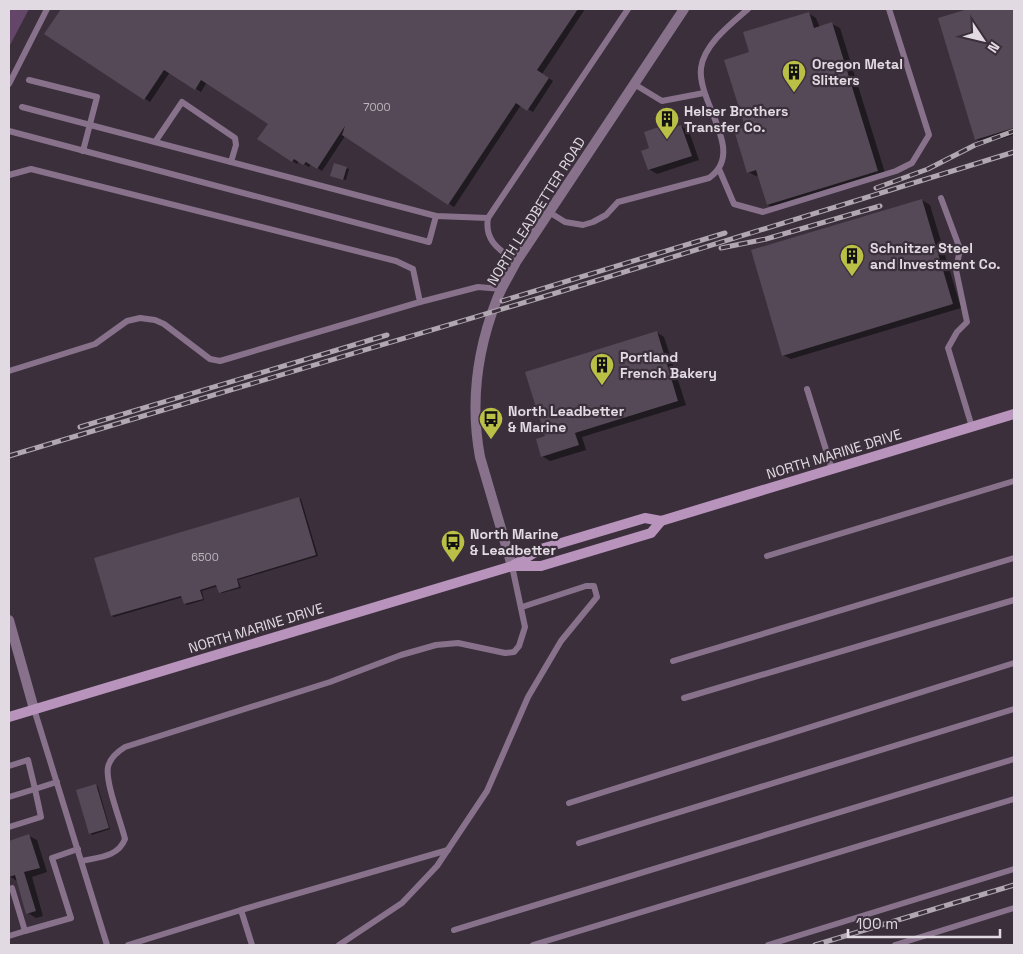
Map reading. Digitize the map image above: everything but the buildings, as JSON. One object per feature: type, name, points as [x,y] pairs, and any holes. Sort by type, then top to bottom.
[{"type":"main road","name":"NORTH MARINE DRIVE","points":[[512,566],[541,566],[614,544],[650,532],[662,521],[1014,414]]},
{"type":"main road","name":"NORTH MARINE DRIVE","points":[[9,717],[512,566],[541,549],[645,518],[662,521]]},
{"type":"street","name":"NORTH LEADBETTER ROAD","points":[[512,566],[480,457],[475,414],[478,361],[486,328],[502,289],[516,262],[684,9]]},
{"type":"street","points":[[9,620],[34,709]]},
{"type":"lane","points":[[9,84],[47,9]]},
{"type":"lane","points":[[516,262],[496,247],[491,240],[487,231],[488,218],[628,9]]},
{"type":"lane","points":[[549,212],[565,222],[583,225],[606,215],[618,202],[709,178],[719,169],[722,163],[724,142],[704,93],[701,68],[705,55],[720,35],[748,9]]},
{"type":"lane","points":[[719,169],[734,204],[764,212],[896,171],[912,163],[929,135],[889,9]]},
{"type":"lane","points":[[29,80],[97,98],[83,151]]},
{"type":"lane","points":[[634,84],[662,100],[704,93]]},
{"type":"lane","points":[[155,142],[182,102],[235,138],[236,145],[231,162]]},
{"type":"lane","points":[[22,107],[436,216],[488,218]]},
{"type":"lane","points":[[9,131],[429,242],[436,216]]},
{"type":"lane","points":[[9,175],[30,169],[396,261],[412,269],[420,302]]},
{"type":"lane","points":[[941,198],[960,249],[956,270],[967,322],[957,332],[948,348],[972,427]]},
{"type":"lane","points":[[9,371],[95,344],[127,321],[140,318],[164,324],[210,359],[220,361],[420,302],[478,287],[502,289]]},
{"type":"lane","points":[[807,389],[832,469]]},
{"type":"lane","points":[[767,556],[1014,481]]},
{"type":"lane","points":[[673,661],[1014,558]]},
{"type":"lane","points":[[82,861],[114,853],[121,848],[125,839],[108,780],[107,769],[116,752],[125,747],[330,682],[402,655],[436,645],[458,643],[505,653],[514,652],[520,646],[525,627],[512,566]]},
{"type":"lane","points":[[338,945],[402,903],[437,866],[487,791],[528,697],[560,641],[598,597],[594,586],[586,586],[522,607]]},
{"type":"lane","points":[[684,698],[1014,600]]},
{"type":"lane","points":[[569,804],[1014,663]]},
{"type":"lane","points":[[34,709],[107,945]]},
{"type":"lane","points":[[579,842],[1014,709]]},
{"type":"lane","points":[[454,930],[1014,759]]},
{"type":"lane","points":[[9,766],[28,760],[41,818],[9,827]]},
{"type":"lane","points":[[9,797],[58,782]]},
{"type":"lane","points":[[533,945],[1014,799]]},
{"type":"lane","points":[[9,936],[71,918],[52,858],[78,849]]},
{"type":"lane","points":[[128,945],[448,850]]},
{"type":"lane","points":[[768,945],[1014,869]]},
{"type":"lane","points":[[12,888],[25,931]]},
{"type":"lane","points":[[895,945],[1014,908]]},
{"type":"lane","points":[[242,910],[252,945]]},
{"type":"shaded area","points":[[9,9],[29,9],[9,47]]},
{"type":"railway","points":[[876,188],[928,169],[975,145],[1014,131]]},
{"type":"railway","points":[[9,456],[556,293],[1014,152]]},
{"type":"railway","points":[[721,248],[766,239],[880,206]]},
{"type":"railway","points":[[502,301],[725,233]]},
{"type":"railway","points":[[80,427],[387,335]]},
{"type":"railway","points":[[815,945],[1014,885]]},
{"type":"place","name":"Oregon Metal Slitters","points":[[794,93]]},
{"type":"place","name":"Helser Brothers Transfer Co.","points":[[667,140]]},
{"type":"place","name":"Schnitzer Steel and Investment Co.","points":[[852,277]]},
{"type":"place","name":"Portland French Bakery","points":[[602,386]]},
{"type":"place","name":"North Leadbetter & Marine","points":[[491,440]]},
{"type":"place","name":"North Marine & Leadbetter","points":[[453,563]]}]
